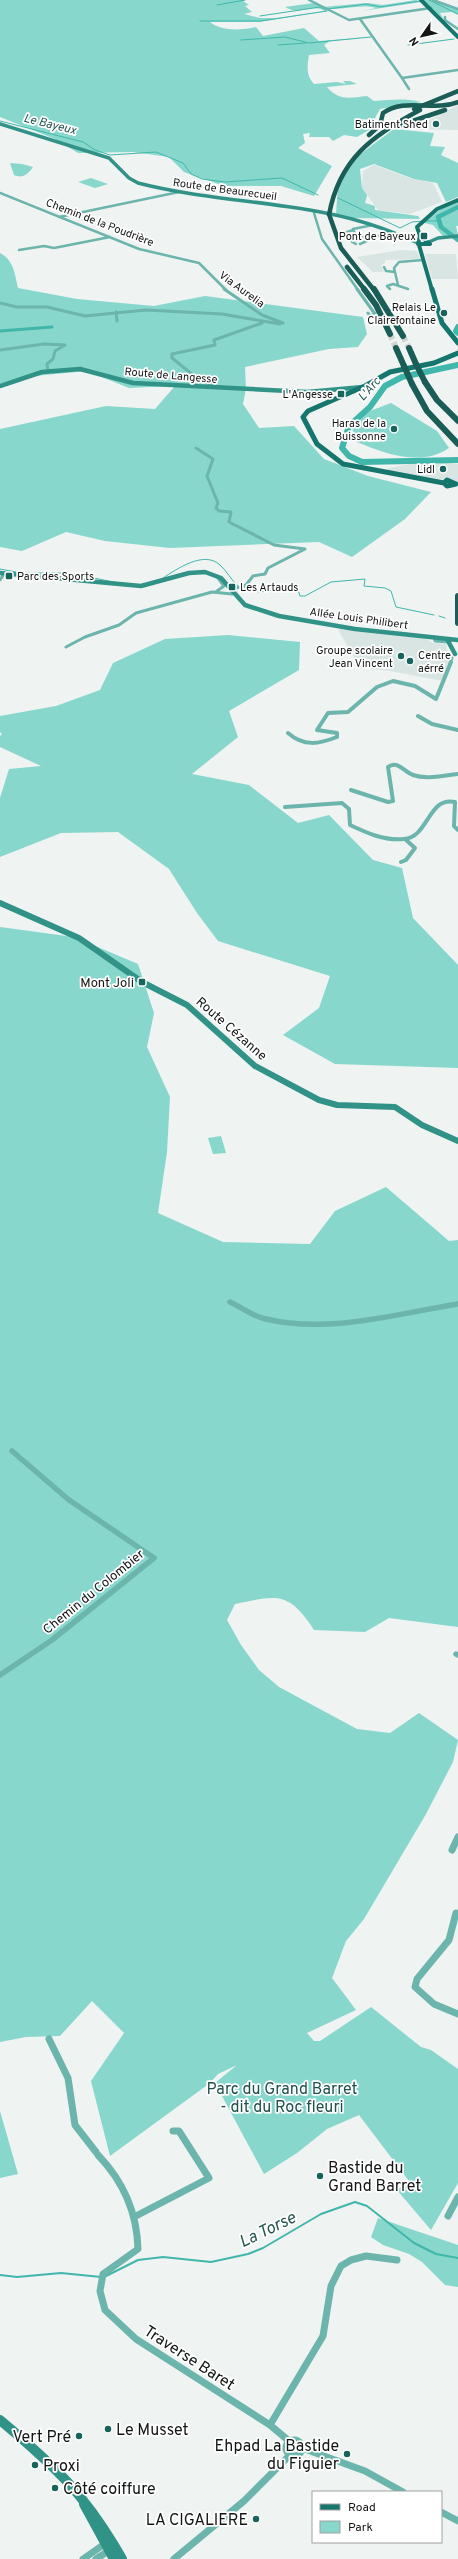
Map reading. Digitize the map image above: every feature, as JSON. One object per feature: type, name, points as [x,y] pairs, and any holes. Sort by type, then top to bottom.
[{"type":"highway","points":[[348,156],[368,140],[414,109],[458,92]]},
{"type":"highway","points":[[368,140],[392,128],[424,119],[458,103]]},
{"type":"highway","points":[[403,336],[385,304],[342,251],[334,237],[326,218],[330,200],[342,171],[378,127],[382,114],[387,110],[406,107],[441,108],[458,103]]},
{"type":"highway","points":[[368,140],[427,105]]},
{"type":"highway","points":[[324,206],[336,252],[376,304],[390,334]]},
{"type":"highway","points":[[396,348],[412,384],[428,411],[458,444]]},
{"type":"highway","points":[[409,348],[425,382],[437,400],[458,421]]},
{"type":"highway","points":[[458,596],[458,621]]},
{"type":"main road","points":[[421,0],[457,32],[458,37]]},
{"type":"main road","points":[[458,200],[438,209],[422,222],[417,229],[422,260],[442,323],[458,343]]},
{"type":"main road","points":[[418,241],[429,242]]},
{"type":"main road","points":[[418,241],[429,242]]},
{"type":"main road","points":[[421,253],[429,242]]},
{"type":"main road","points":[[456,485],[349,466],[335,460],[317,444],[302,417],[308,412],[365,386],[390,372],[434,363],[458,353]]},
{"type":"street","points":[[309,0],[346,20],[431,8]]},
{"type":"street","points":[[433,0],[458,9]]},
{"type":"street","points":[[446,17],[446,20],[457,32]]},
{"type":"street","points":[[360,18],[409,89]]},
{"type":"street","points":[[402,78],[458,70]]},
{"type":"street","name":"Route de Beaurecueil","points":[[0,124],[20,128],[50,140],[107,158],[113,161],[130,180],[179,192],[314,213],[373,225],[418,241]]},
{"type":"street","points":[[59,217],[179,192]]},
{"type":"street","name":"Chemin de la Poudrière","points":[[0,193],[139,249],[195,262]]},
{"type":"street","points":[[314,213],[322,240],[375,314],[370,316],[368,313]]},
{"type":"street","points":[[344,233],[373,225]]},
{"type":"street","points":[[353,230],[355,234],[364,237],[358,243],[389,230]]},
{"type":"street","points":[[429,242],[440,238],[458,236]]},
{"type":"street","points":[[19,250],[44,246],[54,248],[110,237]]},
{"type":"street","points":[[398,285],[394,268],[401,260],[422,260]]},
{"type":"street","name":"Via Aurelia","points":[[195,262],[201,266],[221,287],[262,315],[283,324],[263,323]]},
{"type":"street","points":[[384,267],[386,271],[395,272]]},
{"type":"street","points":[[390,289],[388,285],[398,285],[408,289]]},
{"type":"street","points":[[0,304],[17,307],[47,307],[85,316],[146,310],[222,314],[263,323]]},
{"type":"street","points":[[116,312],[118,321]]},
{"type":"street","points":[[218,388],[179,366],[172,358],[172,354],[215,346],[214,340],[263,323]]},
{"type":"street","points":[[0,350],[44,344],[65,345],[55,351],[53,359],[48,363],[48,371]]},
{"type":"street","name":"Route de Langesse","points":[[0,385],[27,375],[48,371],[80,369],[127,382],[218,388],[320,392],[365,386]]},
{"type":"street","points":[[196,448],[213,459],[207,476],[218,503],[216,508],[219,511],[231,512],[229,522],[234,526],[274,545],[305,549],[268,568],[265,574],[253,576],[246,584],[231,592],[212,592]]},
{"type":"street","points":[[0,580],[2,574],[140,586],[154,584],[192,572],[211,573],[220,579],[224,586],[212,592],[136,613],[119,625],[85,637],[66,648]]},
{"type":"street","name":"Allée Louis Philibert","points":[[211,573],[223,578],[231,592],[241,603],[253,608],[313,622],[448,640],[458,640]]},
{"type":"street","points":[[288,733],[298,741],[314,745],[337,737],[337,732],[317,730],[326,715],[331,712],[348,712],[370,691],[383,682],[391,681],[414,686],[429,697],[436,699],[455,657],[448,640]]},
{"type":"street","points":[[418,716],[438,726],[458,730]]},
{"type":"street","points":[[351,790],[388,802],[393,801],[388,767],[392,764],[413,775],[458,774]]},
{"type":"street","points":[[405,839],[423,827],[439,803],[446,800],[455,802],[454,826],[458,830]]},
{"type":"street","points":[[285,807],[342,803],[349,809],[350,825],[359,831],[372,836],[405,839],[415,848],[406,860],[402,862]]},
{"type":"street","name":"Route Cézanne","points":[[0,902],[79,938],[142,982],[187,1005],[255,1066],[319,1100],[337,1105],[395,1107],[422,1125],[458,1141]]},
{"type":"street","points":[[230,1302],[264,1319],[305,1325],[332,1325],[458,1304]]},
{"type":"street","name":"Chemin du Colombier","points":[[0,1675],[52,1640],[154,1558],[69,1500],[12,1451]]},
{"type":"street","points":[[452,1850],[458,1837]]},
{"type":"street","points":[[456,1913],[449,1940],[417,1979],[415,1987],[423,1996],[438,2007],[458,2014]]},
{"type":"street","name":"Traverse Baret","points":[[49,2039],[68,2078],[75,2125],[79,2134],[110,2166],[122,2186],[134,2217],[138,2249],[102,2277],[101,2300],[105,2310],[136,2339],[270,2425],[289,2441],[296,2440],[302,2448]]},
{"type":"street","points":[[134,2217],[209,2178],[179,2131],[173,2131]]},
{"type":"street","points":[[448,2216],[458,2198]]},
{"type":"street","points":[[270,2425],[323,2336],[328,2322],[331,2280],[334,2274],[345,2264],[364,2256],[397,2260]]},
{"type":"street","points":[[0,2420],[62,2474],[82,2498],[110,2549],[120,2559]]},
{"type":"street","points":[[289,2441],[286,2448],[290,2455]]},
{"type":"street","points":[[174,2559],[244,2501],[290,2455],[297,2455],[302,2448],[365,2471],[401,2491]]},
{"type":"street","points":[[442,2513],[458,2521]]},
{"type":"street","points":[[95,2559],[110,2549]]},
{"type":"street","points":[[83,2559],[110,2549]]},
{"type":"street","points":[[95,2559],[100,2559]]},
{"type":"shaded area","points":[[458,105],[458,130],[402,129],[431,119]]},
{"type":"shaded area","points":[[374,165],[409,178],[433,183],[442,202],[410,214],[378,210],[362,188],[363,171]]},
{"type":"shaded area","points":[[401,250],[417,251],[420,259],[385,260],[385,263],[381,265],[384,272],[373,272],[357,257]]},
{"type":"shaded area","points":[[425,254],[456,254],[458,279],[432,279]]},
{"type":"shaded area","points":[[427,461],[458,464],[458,482],[385,471],[389,468]]},
{"type":"shaded area","name":"Groupe scolaire Jean Vincent","points":[[342,628],[426,639],[433,643],[446,644],[449,659],[443,681],[390,671],[361,668],[338,630]]},
{"type":"green space","points":[[0,0],[246,0],[243,1],[249,5],[245,6],[252,12],[244,14],[260,18],[277,18],[325,11],[315,8],[295,10],[285,7],[314,3],[327,11],[259,22],[210,22],[226,29],[245,29],[256,27],[263,36],[304,28],[319,41],[369,37],[330,41],[324,45],[330,53],[309,55],[308,71],[311,81],[314,84],[337,82],[346,84],[343,81],[350,81],[357,84],[327,87],[336,95],[345,98],[367,96],[374,101],[403,100],[421,102],[380,109],[374,120],[361,119],[374,127],[357,137],[344,135],[333,141],[329,137],[309,137],[310,133],[303,134],[305,143],[298,148],[332,166],[314,196],[281,186],[224,186],[184,172],[169,157],[133,152],[78,153],[55,139],[0,117]]},
{"type":"green space","points":[[416,0],[421,2],[362,11],[376,8],[362,7],[328,9],[323,7],[367,3],[383,5]]},
{"type":"green space","points":[[423,0],[432,0],[458,9],[458,15],[452,12],[440,13],[444,20]]},
{"type":"green space","points":[[394,129],[434,133],[430,146],[445,147],[441,155],[458,163],[458,197],[446,202],[437,183],[414,179],[374,164],[360,169],[362,188],[367,195],[365,203],[375,206],[375,210],[418,216],[420,219],[354,218],[336,214],[338,185],[355,158]]},
{"type":"green space","points":[[10,163],[33,167],[25,175],[17,176],[14,175]]},
{"type":"green space","points":[[91,178],[108,184],[95,188],[78,182]]},
{"type":"green space","points":[[458,201],[458,226],[456,226],[458,235],[443,236],[433,225],[424,223],[441,209]]},
{"type":"green space","points":[[0,253],[5,256],[11,264],[15,273],[18,288],[77,299],[154,306],[205,296],[363,317],[367,334],[358,347],[329,349],[245,367],[246,389],[243,404],[259,428],[294,426],[324,459],[368,476],[431,492],[405,519],[352,557],[319,542],[170,548],[105,541],[66,532],[22,551],[0,547],[0,429],[106,406],[155,409],[175,386],[129,388],[87,371],[24,377],[0,384]]},
{"type":"green space","name":"Haras de la Buissonne","points":[[391,403],[437,431],[449,448],[438,454],[415,458],[403,457],[380,451],[357,442],[352,428],[370,411]]},
{"type":"green space","points":[[228,635],[300,642],[299,670],[229,711],[238,737],[192,774],[249,785],[298,823],[329,815],[373,860],[402,868],[413,918],[458,965],[458,1068],[335,1064],[283,1035],[319,1008],[330,976],[218,941],[197,913],[169,869],[118,832],[61,833],[0,857],[0,798],[9,769],[41,766],[0,747],[0,736],[2,734],[0,732],[0,716],[56,706],[100,690],[113,663],[165,639]]},
{"type":"green space","name":"Parc du Grand Barret - dit du Roc fleuri","points":[[0,927],[74,937],[138,964],[154,1013],[147,1047],[170,1097],[167,1152],[158,1213],[223,1242],[310,1244],[335,1211],[386,1187],[449,1241],[458,1240],[458,1627],[389,1618],[365,1632],[314,1630],[297,1608],[289,1602],[272,1598],[235,1604],[227,1620],[241,1645],[259,1670],[279,1687],[357,1729],[390,1733],[419,1713],[458,1740],[453,1762],[426,1814],[364,1919],[346,1941],[332,1978],[356,2010],[307,2033],[314,2041],[320,2041],[371,2007],[421,2047],[431,2050],[458,2069],[458,2183],[431,2230],[397,2190],[409,2181],[359,2115],[327,2129],[297,2153],[264,2174],[215,2083],[237,2065],[218,2074],[210,2083],[110,2156],[91,2081],[124,2033],[92,2001],[60,2036],[26,2037],[0,2042]]},
{"type":"green space","points":[[221,1136],[226,1153],[213,1154],[208,1138]]},
{"type":"green space","points":[[0,2111],[18,2174],[0,2178]]},
{"type":"green space","points":[[378,2218],[458,2245],[458,2287],[445,2285],[422,2262],[409,2254],[383,2245],[371,2237]]},
{"type":"waterway","points":[[217,5],[245,0]]},
{"type":"waterway","points":[[429,0],[458,14]]},
{"type":"waterway","points":[[328,9],[366,4],[380,7],[420,1]]},
{"type":"waterway","points":[[260,16],[320,7],[326,10]]},
{"type":"waterway","points":[[200,21],[261,21],[327,11]]},
{"type":"waterway","points":[[241,40],[285,37],[309,43],[371,37]]},
{"type":"waterway","points":[[408,45],[454,39]]},
{"type":"waterway","points":[[278,45],[306,43]]},
{"type":"waterway","name":"Le Bayeux","points":[[0,121],[83,142],[95,150],[110,155],[156,152],[183,163],[191,174],[202,179],[225,182],[282,178],[318,195]]},
{"type":"waterway","name":"Le Bayeux","points":[[338,198],[400,228],[412,222],[423,221]]},
{"type":"waterway","name":"Le Bayeux","points":[[458,207],[438,217],[441,227],[458,240]]},
{"type":"waterway","name":"Le Bayeux","points":[[426,221],[438,221]]},
{"type":"waterway","points":[[0,331],[52,327]]},
{"type":"waterway","name":"L'Arc","points":[[458,327],[456,331],[458,333]]},
{"type":"waterway","name":"L'Arc","points":[[458,365],[402,377],[385,386],[370,407],[349,426],[342,448],[349,456],[362,462],[458,460]]},
{"type":"waterway","points":[[163,578],[191,562],[206,559],[214,561],[220,565],[238,586]]},
{"type":"waterway","points":[[0,569],[16,572]]},
{"type":"waterway","points":[[26,573],[70,573],[113,582]]},
{"type":"waterway","points":[[242,587],[259,592],[297,587],[300,596],[305,596],[331,582],[365,579],[364,586],[385,588],[391,591],[396,607],[434,615]]},
{"type":"waterway","points":[[439,616],[445,618]]},
{"type":"waterway","name":"La Torse","points":[[104,2277],[138,2260],[163,2257],[211,2262],[248,2254],[263,2248],[321,2214],[355,2202],[367,2206],[414,2243],[436,2254],[458,2258]]},
{"type":"waterway","name":"La Torse","points":[[0,2275],[17,2277],[61,2273],[101,2277]]},
{"type":"tunnel","points":[[390,334],[396,348]]},
{"type":"tunnel","points":[[403,336],[409,348]]},
{"type":"place","name":"Batiment Shed","points":[[436,124]]},
{"type":"place","name":"Pont de Bayeux","points":[[424,236]]},
{"type":"place","name":"Relais Le Clairefontaine","points":[[444,313]]},
{"type":"place","name":"L'Angesse","points":[[341,394]]},
{"type":"place","name":"Haras de la Buissonne","points":[[394,429]]},
{"type":"place","name":"Lidl","points":[[443,469]]},
{"type":"place","name":"Parc des Sports","points":[[9,576]]},
{"type":"place","name":"Les Artauds","points":[[232,587]]},
{"type":"place","name":"Groupe scolaire Jean Vincent","points":[[401,656]]},
{"type":"place","name":"Centre aérré","points":[[410,661]]},
{"type":"place","name":"Mont Joli","points":[[142,982]]},
{"type":"place","name":"Bastide du Grand Barret","points":[[320,2176]]},
{"type":"place","name":"Le Musset","points":[[108,2429]]},
{"type":"place","name":"Vert Pré","points":[[79,2436]]},
{"type":"place","name":"Ehpad La Bastide du Figuier","points":[[347,2454]]},
{"type":"place","name":"Proxi","points":[[35,2465]]},
{"type":"place","name":"Côté coiffure","points":[[55,2488]]},
{"type":"place","name":"LA CIGALIERE","points":[[256,2519]]}]
